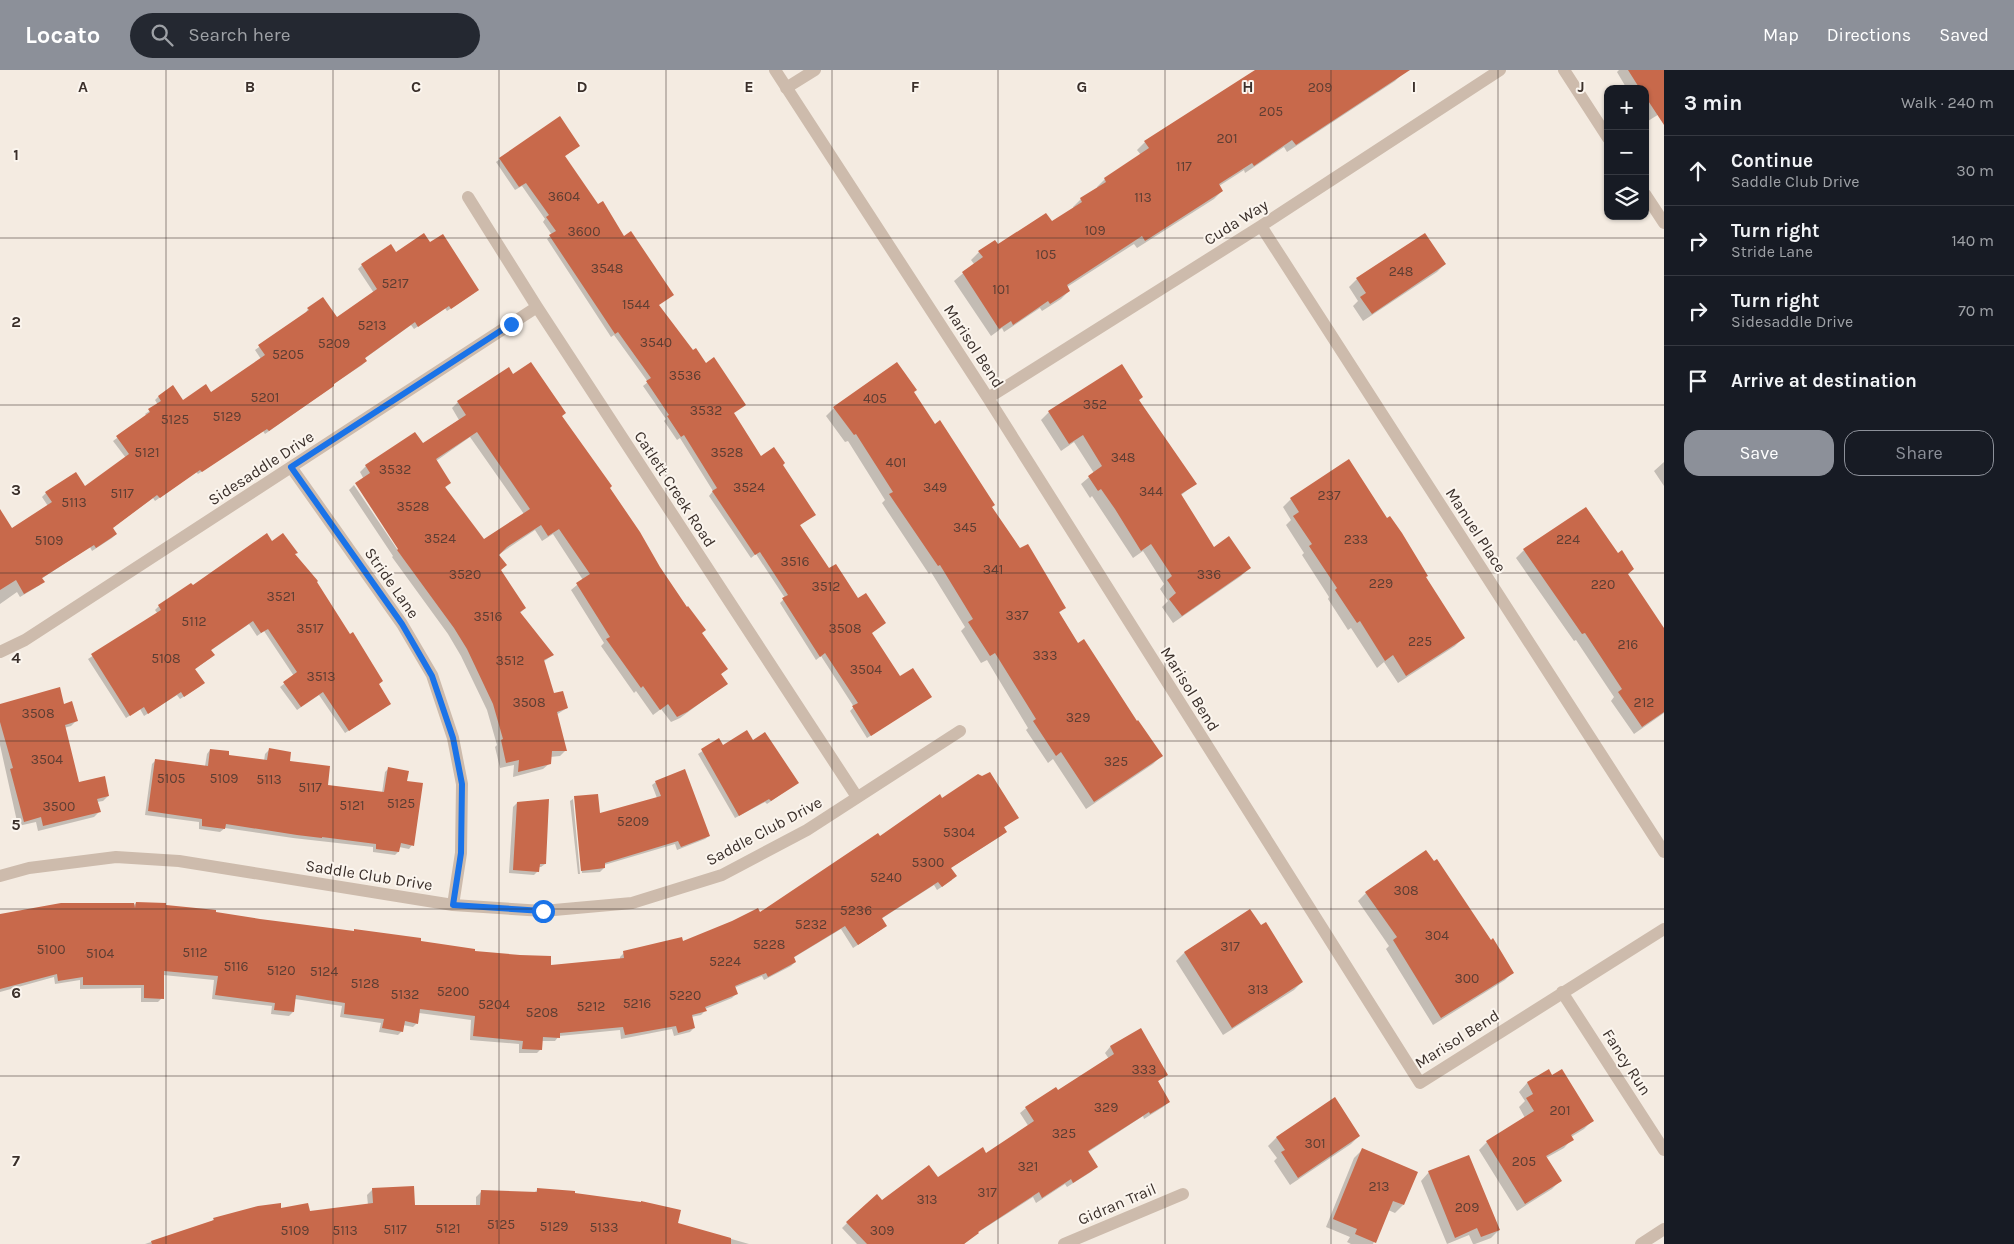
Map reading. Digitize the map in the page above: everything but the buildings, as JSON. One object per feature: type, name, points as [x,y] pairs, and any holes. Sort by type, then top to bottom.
[{"type":"street","name":"Marisol Bend","points":[[775,70],[988,398],[1420,1083],[1664,929]]},
{"type":"street","points":[[786,88],[815,70]]},
{"type":"street","name":"Cuda Way","points":[[988,398],[1260,226],[1500,70]]},
{"type":"street","points":[[1564,70],[1604,132]]},
{"type":"street","name":"Catlett Creek Road","points":[[468,197],[537,307],[857,797]]},
{"type":"street","points":[[1649,200],[1664,223]]},
{"type":"street","name":"Manuel Place","points":[[1260,226],[1664,852]]},
{"type":"street","name":"Sidesaddle Drive","points":[[0,652],[25,640],[537,307]]},
{"type":"street","name":"Stride Lane","points":[[291,467],[402,624],[432,676],[453,738],[462,784],[461,853],[453,905]]},
{"type":"street","name":"Saddle Club Drive","points":[[0,876],[29,868],[116,857],[179,861],[453,905],[543,911],[632,903],[722,875],[807,830],[960,731]]},
{"type":"street","name":"Fancy Run","points":[[1562,992],[1664,1150]]},
{"type":"street","name":"Gidran Trail","points":[[1064,1244],[1183,1194]]},
{"type":"street","points":[[1641,1244],[1664,1229]]},
{"type":"route","points":[[511,324],[291,467],[402,624],[432,676],[453,738],[462,784],[461,853],[453,905],[543,911]]}]
